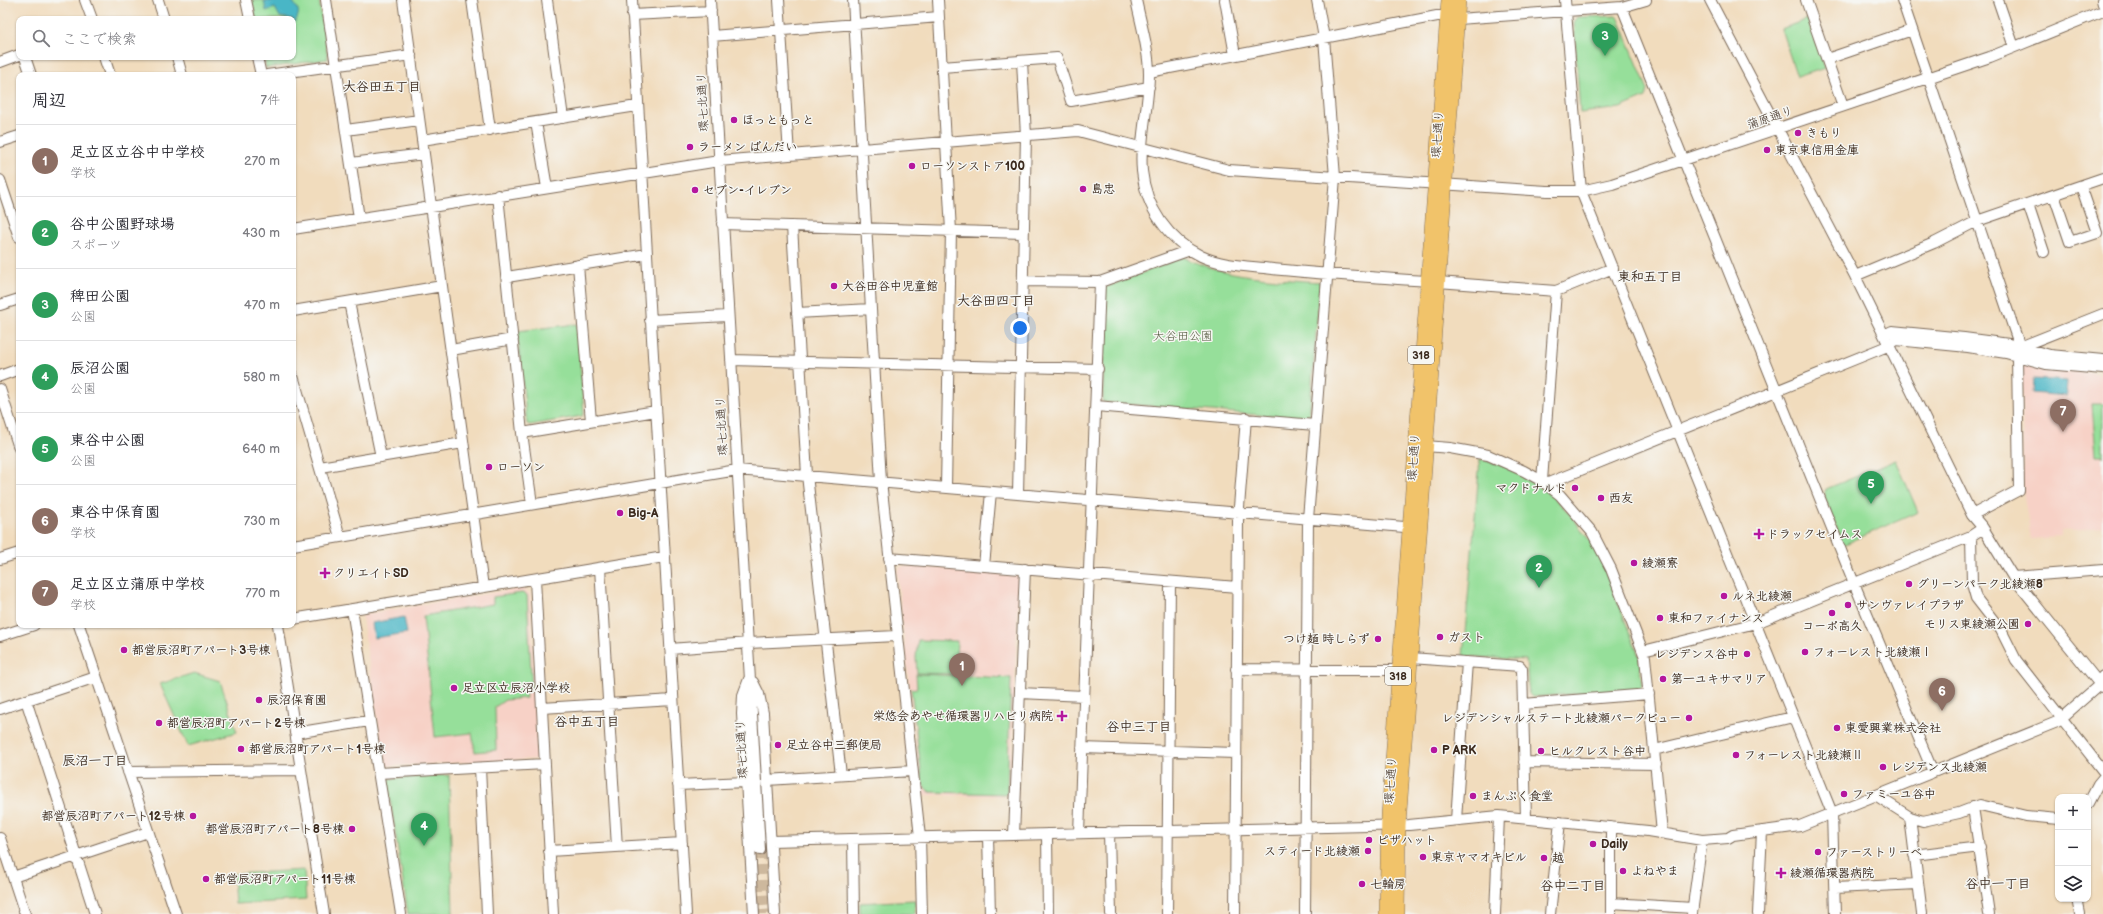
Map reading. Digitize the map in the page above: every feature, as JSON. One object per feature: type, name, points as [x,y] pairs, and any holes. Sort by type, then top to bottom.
[{"type":"main road","name":"環七通り","points":[[1386,914],[1393,825],[1411,658],[1414,527],[1452,18],[1448,0]]},
{"type":"main road","name":"環七通り","points":[[1452,18],[1459,0]]},
{"type":"main road","name":"環七通り","points":[[1398,914],[1393,825],[1398,670],[1414,527],[1426,446],[1432,281]]},
{"type":"street","points":[[85,0],[91,16]]},
{"type":"street","points":[[158,0],[163,16]]},
{"type":"street","points":[[246,0],[249,16]]},
{"type":"street","points":[[326,0],[359,218]]},
{"type":"street","points":[[403,0],[483,587]]},
{"type":"street","points":[[472,0],[490,130]]},
{"type":"street","points":[[547,0],[563,118]]},
{"type":"street","points":[[632,0],[637,106],[686,914]]},
{"type":"street","name":"環七北通り","points":[[710,0],[760,850]]},
{"type":"street","points":[[779,0],[789,155]]},
{"type":"street","points":[[853,0],[881,481],[920,837],[922,914]]},
{"type":"street","points":[[938,0],[951,231],[946,487]]},
{"type":"street","points":[[1136,0],[1149,72],[1142,170],[1145,190],[1160,221],[1170,234],[1190,250],[1203,257],[1222,262],[1326,274],[1556,291],[1613,268]]},
{"type":"street","points":[[1224,0],[1235,55]]},
{"type":"street","points":[[1305,914],[1308,519],[1326,274],[1335,177],[1324,38],[1317,0]]},
{"type":"street","points":[[1565,0],[1582,191],[1794,716],[1832,814],[1835,914]]},
{"type":"street","points":[[1149,72],[1437,16],[1452,18],[1622,7],[1646,0]]},
{"type":"street","points":[[771,841],[1393,825],[1499,816],[1662,833],[1702,840],[1728,838],[1733,835],[1800,826],[1877,796],[2050,725],[2061,718],[2097,687],[2102,682],[2013,577],[1983,528],[1972,515],[1855,276],[1710,0]]},
{"type":"street","points":[[1806,0],[1843,106]]},
{"type":"street","points":[[1902,0],[1977,222],[2018,351],[2019,490],[1972,515]]},
{"type":"street","points":[[1998,0],[2014,47]]},
{"type":"street","points":[[2102,0],[2103,4]]},
{"type":"street","points":[[1622,7],[1854,583],[1933,772]]},
{"type":"street","points":[[632,15],[711,11]]},
{"type":"street","name":"蒲原通り","points":[[296,228],[498,195],[719,161],[1078,131],[1229,170],[1547,191],[1582,191],[1612,184],[1683,161],[1928,78],[2014,47],[2103,11]]},
{"type":"street","points":[[712,36],[939,17]]},
{"type":"street","points":[[1827,59],[1912,30]]},
{"type":"street","points":[[290,72],[411,55]]},
{"type":"street","points":[[1,59],[16,56]]},
{"type":"street","points":[[942,67],[1058,58],[1071,100],[1149,87]]},
{"type":"street","points":[[27,60],[31,72]]},
{"type":"street","points":[[105,60],[109,72]]},
{"type":"street","points":[[177,60],[181,72]]},
{"type":"street","points":[[258,60],[260,72]]},
{"type":"street","points":[[1018,494],[1026,136],[1022,61]]},
{"type":"street","points":[[422,140],[637,106]]},
{"type":"street","points":[[346,130],[420,120]]},
{"type":"street","points":[[536,122],[547,188]]},
{"type":"street","points":[[0,142],[16,137]]},
{"type":"street","points":[[351,163],[424,154]]},
{"type":"street","points":[[1855,276],[1934,243],[1977,222],[2103,178]]},
{"type":"street","points":[[0,180],[16,228]]},
{"type":"street","points":[[2054,195],[2070,242],[2097,233],[2081,186]]},
{"type":"street","points":[[498,195],[522,433],[532,504]]},
{"type":"street","points":[[2028,204],[2044,252]]},
{"type":"street","points":[[722,224],[1023,233]]},
{"type":"street","points":[[792,226],[807,475],[841,775]]},
{"type":"street","points":[[1022,281],[1100,282],[1190,250]]},
{"type":"street","points":[[507,277],[647,254]]},
{"type":"street","points":[[578,265],[591,421]]},
{"type":"street","points":[[1079,833],[1098,369],[1100,282]]},
{"type":"street","points":[[296,311],[442,286]]},
{"type":"street","points":[[1544,482],[1556,291]]},
{"type":"street","points":[[0,305],[16,300]]},
{"type":"street","points":[[349,302],[381,457]]},
{"type":"street","points":[[797,313],[871,309]]},
{"type":"street","points":[[2018,351],[2103,314]]},
{"type":"street","points":[[650,320],[728,316]]},
{"type":"street","points":[[451,350],[513,339]]},
{"type":"street","points":[[1544,482],[1776,391],[1888,341],[1896,340],[2103,360]]},
{"type":"street","points":[[2018,351],[2046,364],[2103,369]]},
{"type":"street","points":[[731,360],[1098,369]]},
{"type":"street","points":[[0,376],[16,370]]},
{"type":"street","points":[[0,389],[16,439]]},
{"type":"street","points":[[296,393],[320,467],[340,537]]},
{"type":"street","points":[[1096,406],[1246,418],[1315,426]]},
{"type":"street","points":[[522,433],[656,411]]},
{"type":"street","points":[[1235,914],[1235,753],[1238,513],[1246,418]]},
{"type":"street","points":[[320,467],[463,443]]},
{"type":"street","points":[[1426,446],[1450,448],[1488,455],[1506,462],[1544,482],[1572,507],[1592,532],[1611,569],[1643,651],[1662,833]]},
{"type":"street","points":[[296,544],[737,470],[1414,527]]},
{"type":"street","points":[[984,566],[991,492]]},
{"type":"street","points":[[1643,651],[1756,623],[1971,536],[1983,528]]},
{"type":"street","points":[[1971,536],[1972,584],[1976,598],[2001,630],[2016,660],[2103,771]]},
{"type":"street","points":[[0,559],[16,554]]},
{"type":"street","points":[[296,618],[664,557]]},
{"type":"street","points":[[889,558],[1237,587]]},
{"type":"street","points":[[600,568],[617,847]]},
{"type":"street","points":[[1014,835],[1025,570]]},
{"type":"street","points":[[2013,577],[2103,570]]},
{"type":"street","points":[[535,579],[552,914]]},
{"type":"street","points":[[1167,914],[1170,582]]},
{"type":"street","points":[[352,609],[401,914]]},
{"type":"street","points":[[0,636],[25,628]]},
{"type":"street","points":[[80,628],[176,914]]},
{"type":"street","points":[[278,628],[324,914]]},
{"type":"street","points":[[670,649],[749,643],[897,636]]},
{"type":"street","points":[[1411,658],[1520,666],[1522,669],[1526,818]]},
{"type":"street","points":[[1456,820],[1467,662]]},
{"type":"street","points":[[1236,670],[1398,670]]},
{"type":"street","points":[[750,676],[759,694],[763,713],[774,914]]},
{"type":"street","points":[[750,676],[743,695],[742,714],[754,914]]},
{"type":"street","points":[[0,709],[96,677]]},
{"type":"street","points":[[1020,693],[1084,696]]},
{"type":"street","points":[[1523,704],[1648,694]]},
{"type":"street","points":[[26,700],[95,914]]},
{"type":"street","points":[[542,708],[673,700]]},
{"type":"street","points":[[1654,750],[1794,716]]},
{"type":"street","points":[[295,732],[370,721]]},
{"type":"street","points":[[1082,748],[1235,753]]},
{"type":"street","points":[[1524,762],[1656,764]]},
{"type":"street","points":[[379,773],[545,764]]},
{"type":"street","points":[[480,768],[487,914]]},
{"type":"street","points":[[128,772],[301,770]]},
{"type":"street","points":[[767,780],[912,771]]},
{"type":"street","points":[[2091,797],[2103,778]]},
{"type":"street","points":[[678,785],[746,782]]},
{"type":"street","points":[[1877,796],[1910,817],[1923,821],[1960,813],[1980,805],[2026,816],[2055,819]]},
{"type":"street","points":[[1973,807],[1989,914]]},
{"type":"street","points":[[1495,914],[1499,816]]},
{"type":"street","points":[[1910,817],[1922,914]]},
{"type":"street","points":[[1550,914],[1560,822]]},
{"type":"street","points":[[1610,914],[1611,827]]},
{"type":"street","points":[[1758,914],[1762,831]]},
{"type":"street","points":[[12,877],[148,832]]},
{"type":"street","points":[[1108,832],[1111,914]]},
{"type":"street","points":[[1047,834],[1048,914]]},
{"type":"street","points":[[988,836],[990,914]]},
{"type":"street","points":[[0,838],[25,914]]},
{"type":"street","points":[[852,839],[854,914]]},
{"type":"street","points":[[1611,903],[1693,911],[1702,840]]},
{"type":"street","points":[[549,851],[682,843]]},
{"type":"street","points":[[1914,855],[1980,847]]},
{"type":"street","points":[[1834,888],[1918,884]]},
{"type":"street","points":[[2078,902],[2080,914]]},
{"type":"shaded area","points":[[2022,364],[2033,367],[2103,374],[2103,527],[2061,531],[2061,537],[2031,539],[2023,490]]},
{"type":"shaded area","points":[[902,566],[1017,573],[1019,577],[1010,796],[921,795],[897,572]]},
{"type":"shaded area","name":"足立区立辰沼小学校","points":[[522,588],[530,594],[538,759],[389,766],[384,764],[362,617],[366,614]]},
{"type":"green space","points":[[252,0],[319,0],[328,59],[266,68],[265,60],[296,60],[296,16],[255,16]]},
{"type":"green space","points":[[1616,16],[1619,19],[1648,90],[1646,97],[1620,108],[1580,113],[1574,22],[1578,17]]},
{"type":"green space","points":[[1808,19],[1825,68],[1797,77],[1781,29]]},
{"type":"green space","name":"大谷田公園","points":[[1183,257],[1199,264],[1232,273],[1267,278],[1320,282],[1309,419],[1103,402],[1104,288]]},
{"type":"green space","points":[[577,324],[584,413],[582,416],[530,425],[527,424],[517,331]]},
{"type":"green space","points":[[2092,404],[2103,404],[2103,458],[2102,455],[2096,455]]},
{"type":"green space","points":[[1480,459],[1506,467],[1550,494],[1569,513],[1590,541],[1600,558],[1639,656],[1642,686],[1639,689],[1532,697],[1529,694],[1526,660],[1463,656]]},
{"type":"green space","points":[[1896,460],[1918,512],[1843,545],[1824,495],[1826,489]]},
{"type":"green space","points":[[522,593],[527,595],[532,691],[525,692],[526,698],[505,700],[495,707],[496,750],[475,752],[472,733],[435,737],[423,616],[493,604],[493,597]]},
{"type":"green space","points":[[918,640],[957,641],[955,674],[917,673],[916,657]]},
{"type":"green space","points":[[194,673],[220,681],[237,732],[188,746],[160,684]]},
{"type":"green space","points":[[916,674],[1011,678],[1007,794],[930,792],[923,786],[911,689],[917,688]]},
{"type":"green space","points":[[449,775],[453,914],[408,914],[387,779]]},
{"type":"green space","points":[[304,870],[306,900],[235,904],[233,874]]},
{"type":"green space","points":[[915,900],[915,914],[860,914],[860,903]]},
{"type":"water","points":[[292,0],[298,12],[296,20],[296,16],[279,16],[275,8],[266,11],[264,1]]},
{"type":"water","points":[[2033,379],[2067,381],[2066,396],[2032,393]]},
{"type":"water","points":[[404,617],[407,633],[374,638],[372,623]]},
{"type":"tunnel","points":[[760,850],[764,914]]},
{"type":"place","name":"稗田公園","points":[[1605,56]]},
{"type":"place","name":"ほっともっと","points":[[734,120]]},
{"type":"place","name":"きもり","points":[[1798,133]]},
{"type":"place","name":"ラーメン ばんだい","points":[[690,147]]},
{"type":"place","name":"東京東信用金庫","points":[[1767,150]]},
{"type":"place","name":"ローソンストア100","points":[[912,166]]},
{"type":"place","name":"島忠","points":[[1083,189]]},
{"type":"place","name":"セブン-イレブン","points":[[695,190]]},
{"type":"place","name":"大谷田谷中児童館","points":[[834,286]]},
{"type":"place","name":"足立区立蒲原中学校","points":[[2063,432]]},
{"type":"place","name":"ローソン","points":[[489,467]]},
{"type":"place","name":"マクドナルド","points":[[1575,488]]},
{"type":"place","name":"西友","points":[[1601,498]]},
{"type":"place","name":"東谷中公園","points":[[1871,504]]},
{"type":"place","name":"Big-A","points":[[620,513]]},
{"type":"place","name":"ドラックセイムス","points":[[1759,534]]},
{"type":"place","name":"綾瀬寮","points":[[1634,563]]},
{"type":"place","name":"クリエイトSD","points":[[325,573]]},
{"type":"place","name":"グリーンパーク北綾瀬8","points":[[1909,584]]},
{"type":"place","name":"谷中公園野球場","points":[[1539,588]]},
{"type":"place","name":"ルネ北綾瀬","points":[[1724,596]]},
{"type":"place","name":"サンヴァレイプラザ","points":[[1848,605]]},
{"type":"place","name":"コーポ高久","points":[[1832,613]]},
{"type":"place","name":"東和ファイナンス","points":[[1660,618]]},
{"type":"place","name":"モリス東綾瀬公園","points":[[2028,624]]},
{"type":"place","name":"ガスト","points":[[1440,637]]},
{"type":"place","name":"つけ麺 時しらず","points":[[1378,639]]},
{"type":"place","name":"都営辰沼町アパート3号棟","points":[[124,650]]},
{"type":"place","name":"フォーレスト北綾瀬Ⅰ","points":[[1805,652]]},
{"type":"place","name":"レジデンス谷中","points":[[1747,654]]},
{"type":"place","name":"第一ユキサマリア","points":[[1663,679]]},
{"type":"place","name":"足立区立谷中中学校","points":[[962,686]]},
{"type":"place","name":"足立区立辰沼小学校","points":[[454,688]]},
{"type":"place","name":"辰沼保育園","points":[[259,700]]},
{"type":"place","name":"東谷中保育園","points":[[1942,711]]},
{"type":"place","name":"栄悠会あやせ循環器リハビリ病院","points":[[1062,716]]},
{"type":"place","name":"レジデンシャルステート北綾瀬パークビュー","points":[[1689,718]]},
{"type":"place","name":"都営辰沼町アパート2号棟","points":[[159,723]]},
{"type":"place","name":"東愛興業株式会社","points":[[1837,728]]},
{"type":"place","name":"足立谷中三郵便局","points":[[778,745]]},
{"type":"place","name":"都営辰沼町アパート1号棟","points":[[241,749]]},
{"type":"place","name":"P ARK","points":[[1434,750]]},
{"type":"place","name":"ヒルクレスト谷中","points":[[1541,751]]},
{"type":"place","name":"フォーレスト北綾瀬Ⅱ","points":[[1736,755]]},
{"type":"place","name":"レジデンス北綾瀬","points":[[1883,767]]},
{"type":"place","name":"ファミーユ谷中","points":[[1844,794]]},
{"type":"place","name":"まんぷく食堂","points":[[1473,796]]},
{"type":"place","name":"都営辰沼町アパート12号棟","points":[[193,816]]},
{"type":"place","name":"都営辰沼町アパート8号棟","points":[[352,829]]},
{"type":"place","name":"ピザハット","points":[[1369,840]]},
{"type":"place","name":"Daily","points":[[1593,844]]},
{"type":"place","name":"辰沼公園","points":[[424,846]]},
{"type":"place","name":"スティード北綾瀬","points":[[1368,851]]},
{"type":"place","name":"ファーストリーベ","points":[[1818,852]]},
{"type":"place","name":"東京ヤマオキビル","points":[[1423,857]]},
{"type":"place","name":"越","points":[[1544,858]]},
{"type":"place","name":"よねやま","points":[[1623,871]]},
{"type":"place","name":"綾瀬循環器病院","points":[[1781,873]]},
{"type":"place","name":"都営辰沼町アパート11号棟","points":[[206,879]]},
{"type":"place","name":"七輪房","points":[[1362,884]]},
{"type":"district","name":"大谷田五丁目","points":[[382,87]]},
{"type":"district","name":"東和五丁目","points":[[1650,277]]},
{"type":"district","name":"大谷田四丁目","points":[[996,301]]},
{"type":"district","name":"谷中五丁目","points":[[587,722]]},
{"type":"district","name":"谷中三丁目","points":[[1139,727]]},
{"type":"district","name":"辰沼一丁目","points":[[95,761]]},
{"type":"district","name":"谷中一丁目","points":[[1998,884]]},
{"type":"district","name":"谷中二丁目","points":[[1573,886]]}]
